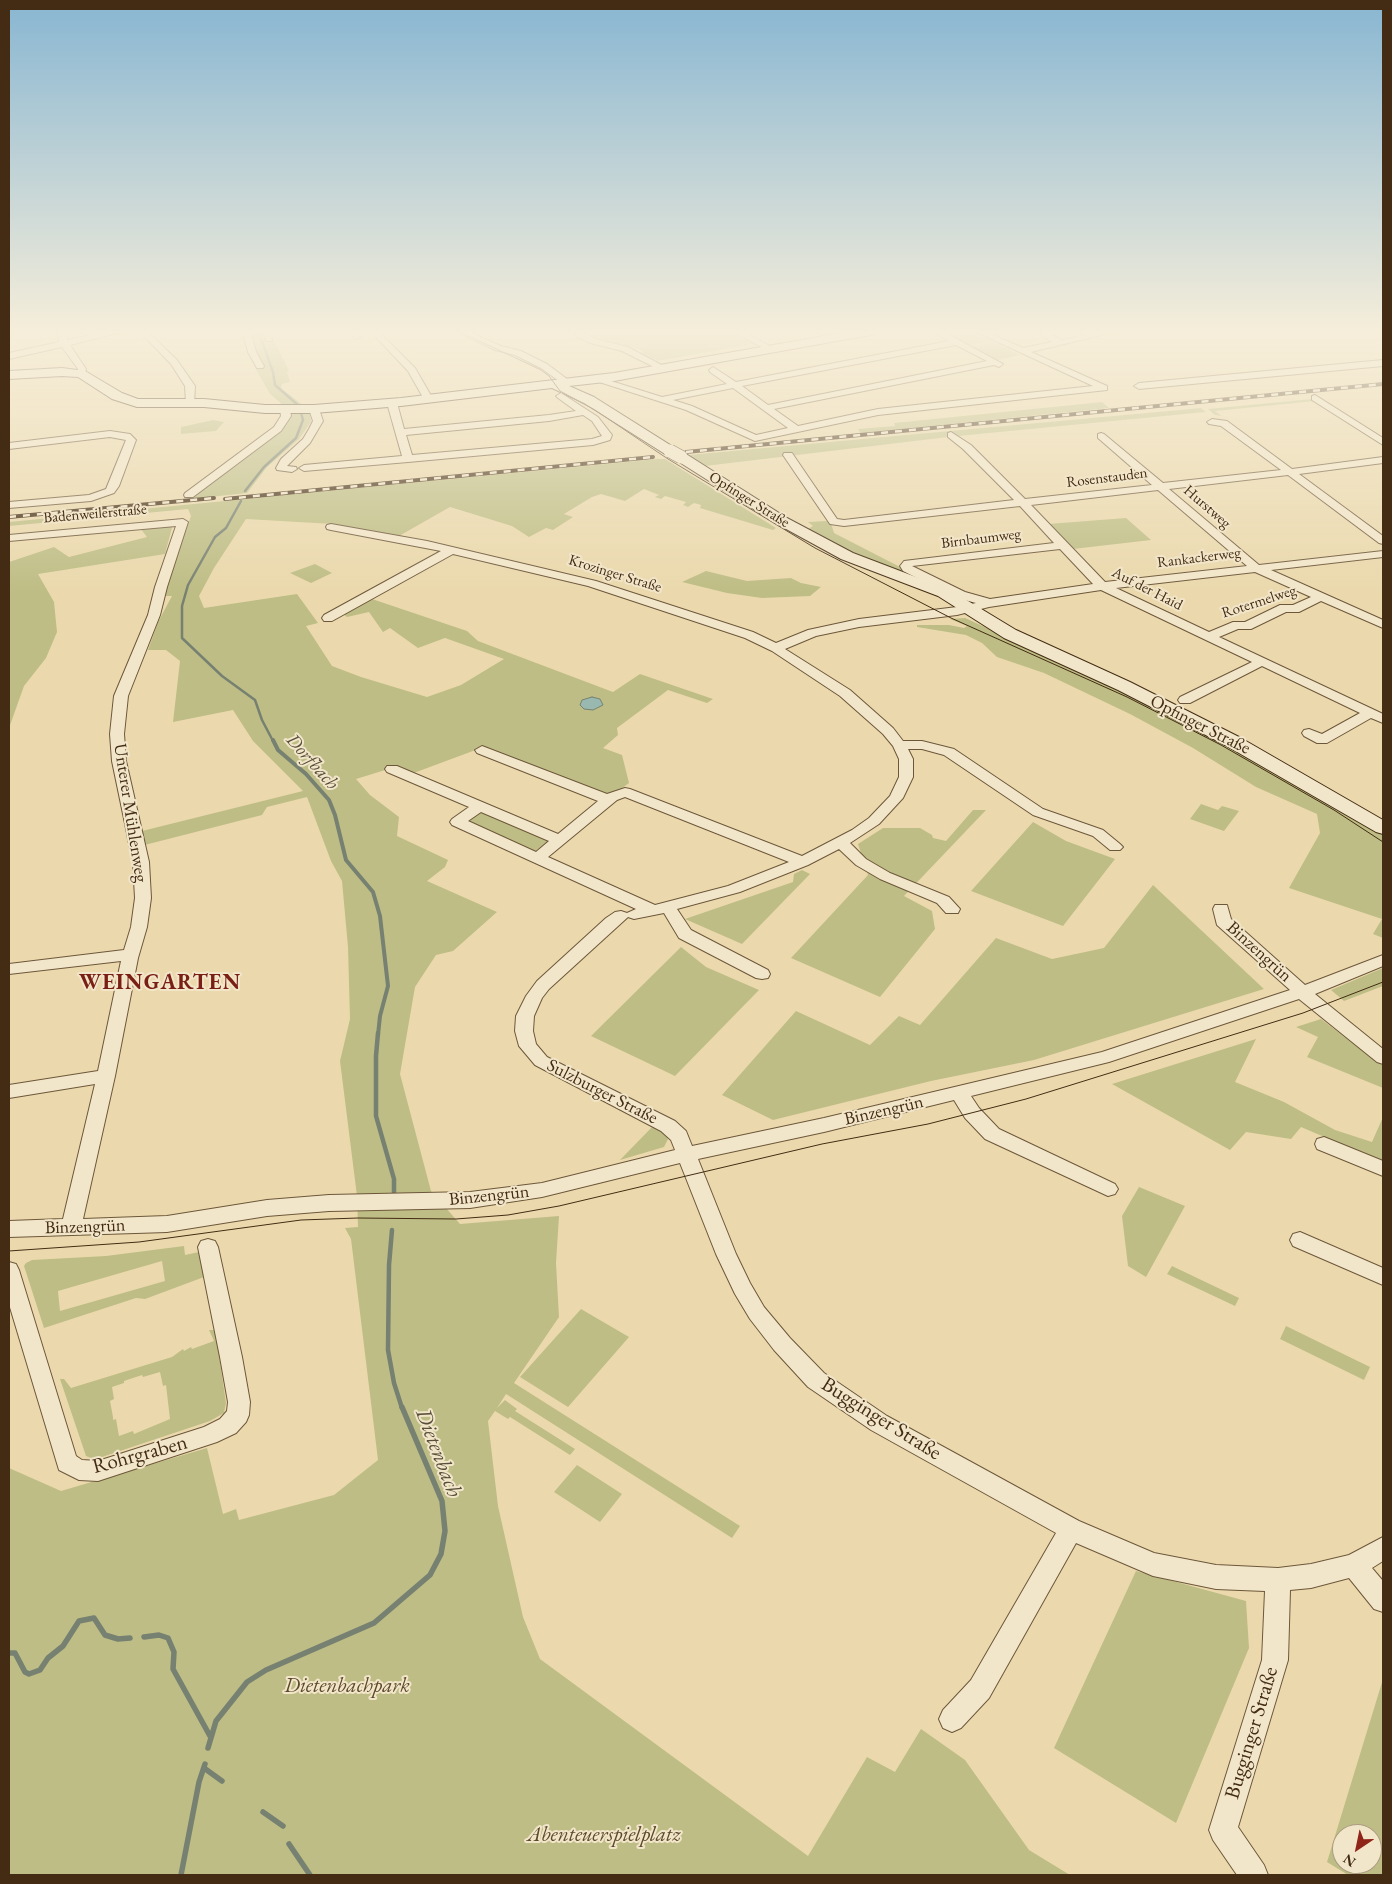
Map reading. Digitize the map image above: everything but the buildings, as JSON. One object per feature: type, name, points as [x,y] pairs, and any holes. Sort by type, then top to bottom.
[{"type":"street","points":[[189,495],[278,429],[285,418]]},
{"type":"street","points":[[292,469],[281,468],[285,461],[307,441],[318,421],[313,418]]},
{"type":"street","points":[[399,418],[408,459]]},
{"type":"street","points":[[402,432],[549,418]]},
{"type":"street","points":[[304,468],[408,459],[604,439],[608,437],[596,418]]},
{"type":"street","name":"Opfinger Straße","points":[[609,418],[676,454],[782,521],[847,556],[895,573],[917,584],[930,596],[958,607],[980,622],[997,619],[1232,740],[1383,828]]},
{"type":"street","points":[[710,418],[753,438],[849,418]]},
{"type":"street","points":[[781,418],[796,429]]},
{"type":"street","points":[[1346,418],[1383,442]]},
{"type":"street","points":[[1212,422],[1224,423],[1383,541]]},
{"type":"street","points":[[9,446],[110,434],[127,436],[132,440],[114,486],[110,491],[91,498],[9,505]]},
{"type":"street","name":"Auf der Haid","points":[[951,435],[967,447],[1102,586],[1377,716]]},
{"type":"street","name":"Hurstweg","points":[[1101,436],[1256,568],[1383,624]]},
{"type":"street","points":[[788,455],[834,522]]},
{"type":"street","name":"Rosenstauden","points":[[834,522],[844,523],[1023,503],[1383,460]]},
{"type":"street","name":"Badenweilerstraße","points":[[9,538],[183,522]]},
{"type":"street","name":"Unterer Mühlenweg","points":[[71,1226],[106,1076],[116,1020],[139,926],[144,888],[141,862],[119,760],[117,734],[121,696],[154,614],[183,522]]},
{"type":"street","name":"Krozinger Straße","points":[[331,527],[506,561],[592,583],[650,601],[771,645]]},
{"type":"street","name":"Birnbaumweg","points":[[997,619],[961,595],[906,568],[908,563],[1062,545]]},
{"type":"street","points":[[328,618],[451,550]]},
{"type":"street","name":"Rankackerweg","points":[[958,607],[997,619],[1102,586],[1383,554]]},
{"type":"street","name":"Rotermelweg","points":[[1208,637],[1237,625],[1247,626],[1284,608],[1295,609],[1320,597]]},
{"type":"street","points":[[771,645],[828,629],[958,607]]},
{"type":"street","name":"Sulzburger Straße","points":[[688,1154],[679,1136],[668,1126],[541,1061],[528,1046],[524,1031],[525,1016],[534,996],[543,985],[612,922],[628,915],[734,888],[803,862],[841,843],[874,821],[896,798],[906,777],[906,759],[899,745],[882,725],[845,693],[771,645]]},
{"type":"street","points":[[1185,700],[1261,662]]},
{"type":"street","name":"Auf der Haid","points":[[1309,733],[1322,740],[1377,716]]},
{"type":"street","points":[[899,745],[922,745],[949,752],[1038,812],[1098,833],[1115,847]]},
{"type":"street","points":[[482,750],[608,800]]},
{"type":"street","points":[[392,769],[560,840]]},
{"type":"street","points":[[537,858],[608,800],[615,795],[625,792],[803,862]]},
{"type":"street","points":[[480,806],[457,822],[537,858],[660,908],[685,934],[762,974]]},
{"type":"street","points":[[841,843],[861,862],[885,876],[943,900],[952,909]]},
{"type":"street","name":"Binzengrün","points":[[1221,909],[1223,921],[1303,992]]},
{"type":"street","points":[[9,969],[131,955]]},
{"type":"street","name":"Binzengrün","points":[[9,1229],[167,1224],[266,1208],[329,1203],[410,1203],[470,1200],[542,1190],[742,1141],[824,1125],[1111,1056],[1303,992],[1383,960]]},
{"type":"street","points":[[1303,992],[1326,1013],[1383,1058]]},
{"type":"street","points":[[9,1091],[106,1076]]},
{"type":"street","points":[[959,1093],[972,1113],[992,1134],[1108,1189]]},
{"type":"street","points":[[1324,1144],[1383,1169]]},
{"type":"street","name":"Bugginger Straße","points":[[688,1154],[723,1247],[742,1288],[757,1313],[794,1358],[816,1380],[879,1423],[1071,1530],[1153,1564],[1216,1577],[1278,1580],[1311,1576],[1354,1565],[1383,1548]]},
{"type":"street","points":[[1300,1240],[1383,1277]]},
{"type":"street","name":"Rohrgraben","points":[[9,1270],[67,1463],[79,1470],[98,1471],[210,1435],[228,1426],[238,1415],[232,1357],[208,1247]]},
{"type":"street","points":[[952,1719],[980,1689],[1071,1530]]},
{"type":"street","points":[[1354,1565],[1383,1600]]},
{"type":"street","name":"Bugginger Straße","points":[[1254,1875],[1223,1830],[1275,1660],[1278,1580]]},
{"type":"green space","points":[[283,418],[311,418],[311,422],[299,439],[267,467],[247,493],[191,499],[282,429]]},
{"type":"green space","points":[[944,418],[1010,418],[860,433],[858,429],[895,426],[894,423]]},
{"type":"green space","points":[[1093,418],[1145,418],[948,437],[705,466],[688,455]]},
{"type":"green space","points":[[213,420],[224,422],[216,431],[181,434],[181,427]]},
{"type":"green space","name":"Dietenbachpark","points":[[665,459],[776,528],[773,530],[700,508],[701,505],[694,503],[688,507],[683,505],[686,502],[665,496],[661,499],[655,497],[659,495],[644,489],[625,501],[601,494],[592,497],[564,514],[573,517],[553,530],[546,528],[529,537],[512,526],[450,507],[399,536],[333,524],[246,519],[214,568],[199,596],[204,608],[297,594],[318,623],[306,626],[332,666],[427,697],[461,685],[504,659],[445,638],[418,648],[390,628],[383,632],[369,612],[347,617],[342,613],[372,599],[467,631],[478,641],[613,692],[640,674],[713,699],[707,703],[668,690],[617,728],[618,735],[603,748],[622,755],[629,783],[609,798],[481,748],[411,774],[395,767],[356,779],[370,795],[399,817],[397,836],[448,860],[445,867],[427,881],[497,912],[453,951],[436,955],[415,987],[400,1074],[431,1191],[460,1224],[559,1216],[556,1263],[559,1317],[514,1383],[740,1526],[732,1538],[506,1394],[497,1408],[505,1400],[517,1409],[515,1411],[575,1449],[570,1455],[510,1417],[508,1419],[495,1411],[488,1421],[498,1506],[523,1617],[540,1659],[808,1856],[867,1757],[895,1772],[921,1729],[965,1760],[1029,1850],[1070,1875],[9,1875],[9,1468],[61,1491],[207,1448],[223,1514],[236,1509],[239,1520],[334,1495],[378,1460],[351,1239],[345,1228],[358,1227],[357,1196],[340,1061],[350,1019],[348,947],[342,881],[331,861],[307,797],[267,807],[262,815],[129,849],[126,835],[303,791],[253,741],[233,710],[173,722],[180,661],[166,650],[148,650],[158,622],[172,596],[164,596],[191,516],[188,509],[9,526],[9,522]]},
{"type":"green space","points":[[1126,518],[1151,540],[1073,549],[1048,524]]},
{"type":"green space","points":[[826,521],[831,523],[834,533],[904,569],[900,571],[858,556],[808,529],[813,526],[808,522]]},
{"type":"green space","points":[[173,524],[165,554],[38,574],[54,602],[57,632],[46,658],[24,686],[9,728],[9,562],[54,547],[69,557],[147,537],[140,528]]},
{"type":"green space","points":[[315,564],[332,573],[311,583],[290,573]]},
{"type":"green space","points":[[706,571],[747,581],[791,578],[801,583],[821,587],[810,596],[762,598],[727,593],[682,582]]},
{"type":"green space","points":[[965,618],[1082,671],[1180,719],[1366,823],[1383,835],[1383,938],[1373,934],[1382,919],[1289,888],[1320,833],[1317,814],[1256,787],[1193,748],[1130,714],[1044,673],[997,657],[982,643],[966,635],[917,627],[917,625],[949,625],[964,628],[967,626],[950,619]]},
{"type":"green space","points":[[1201,804],[1218,810],[1222,806],[1239,811],[1224,831],[1190,819]]},
{"type":"green space","points":[[973,810],[986,810],[904,896],[932,911],[935,929],[880,997],[791,958],[868,875],[858,844],[883,828],[920,828],[932,835],[933,838],[946,841]]},
{"type":"green space","points":[[479,811],[549,841],[535,851],[465,821]]},
{"type":"green space","points":[[1033,822],[1066,841],[1115,859],[1063,926],[971,891]]},
{"type":"green space","points":[[802,870],[810,874],[742,944],[685,919],[793,882],[794,874]]},
{"type":"green space","points":[[1153,885],[1264,989],[1034,1060],[931,1081],[773,1120],[722,1095],[796,1011],[870,1045],[899,1016],[920,1025],[996,938],[1052,959],[1104,948]]},
{"type":"green space","points":[[681,947],[706,967],[759,990],[675,1076],[591,1036]]},
{"type":"green space","points":[[1383,968],[1383,986],[1344,1001],[1331,990]]},
{"type":"green space","points":[[1321,1019],[1383,1066],[1383,1088],[1307,1057],[1318,1037],[1296,1027]]},
{"type":"green space","points":[[1256,1039],[1235,1082],[1284,1102],[1335,1130],[1372,1142],[1383,1117],[1383,1162],[1301,1127],[1291,1139],[1246,1132],[1230,1150],[1112,1084]]},
{"type":"green space","points":[[653,1126],[664,1133],[668,1139],[664,1147],[620,1160]]},
{"type":"green space","points":[[1139,1187],[1185,1206],[1146,1277],[1128,1266],[1122,1216]]},
{"type":"green space","points":[[184,1246],[185,1255],[199,1252],[204,1277],[145,1299],[136,1298],[44,1328],[24,1266],[26,1263],[32,1260],[106,1256]],"holes":[[[162,1261],[165,1281],[60,1311],[58,1291]]]},
{"type":"green space","points":[[1172,1266],[1239,1298],[1235,1306],[1167,1274]]},
{"type":"green space","points":[[581,1309],[629,1337],[568,1407],[520,1377]]},
{"type":"green space","points":[[1286,1326],[1370,1367],[1364,1380],[1280,1339]]},
{"type":"green space","points":[[209,1330],[215,1330],[226,1403],[224,1413],[210,1421],[99,1458],[94,1459],[86,1456],[60,1379],[64,1379],[71,1388],[172,1357],[183,1349],[184,1351],[191,1347],[192,1349],[214,1341]],"holes":[[[160,1372],[163,1386],[166,1385],[170,1419],[134,1434],[133,1431],[119,1436],[116,1419],[113,1420],[110,1401],[114,1399],[112,1387],[142,1375],[143,1377]]]},
{"type":"green space","points":[[577,1465],[622,1494],[600,1522],[554,1492]]},
{"type":"green space","points":[[1136,1571],[1246,1601],[1249,1648],[1176,1823],[1054,1748]]},
{"type":"green space","points":[[1383,1679],[1383,1875],[1346,1874],[1382,1874],[1382,1824],[1339,1824]]},
{"type":"green space","points":[[1332,1846],[1332,1865],[1327,1862]]},
{"type":"water","points":[[592,697],[600,699],[603,705],[593,710],[584,709],[580,705],[582,700]]},
{"type":"waterway","name":"Dorfbach","points":[[245,491],[264,467],[296,438],[302,418]]},
{"type":"waterway","name":"Dorfbach","points":[[241,501],[226,528],[215,537],[188,585],[182,606],[182,638],[222,676],[255,700],[262,720],[273,741]]},
{"type":"waterway","name":"Dorfbach","points":[[273,740],[278,750],[306,774],[329,800],[335,815],[346,860],[373,892],[380,916],[388,986],[380,1016],[378,1035]]},
{"type":"waterway","name":"Dorfbach","points":[[378,1033],[376,1116],[394,1179],[394,1194]]},
{"type":"waterway","name":"Dietenbach","points":[[392,1230],[389,1265],[388,1350],[394,1383],[402,1408]]},
{"type":"waterway","name":"Dietenbach","points":[[208,1748],[216,1721],[247,1682],[266,1670],[374,1623],[430,1575],[441,1554],[445,1531],[442,1501],[402,1407]]},
{"type":"waterway","points":[[9,1653],[15,1653],[25,1672],[29,1674],[40,1670],[48,1658],[63,1646],[79,1621],[94,1618],[105,1635],[118,1639],[130,1638]]},
{"type":"waterway","points":[[144,1637],[159,1635],[168,1638],[174,1652],[173,1669],[210,1736]]},
{"type":"waterway","name":"Dietenbach","points":[[181,1875],[199,1782],[205,1764]]},
{"type":"waterway","points":[[204,1768],[222,1781]]},
{"type":"waterway","points":[[263,1812],[283,1826]]},
{"type":"waterway","points":[[289,1844],[310,1875]]},
{"type":"tram line","points":[[607,418],[668,459],[815,548],[951,618],[1127,697],[1221,745],[1334,810],[1383,842]]},
{"type":"tram line","points":[[9,1251],[139,1242],[301,1220],[358,1218],[456,1219],[508,1215],[559,1206],[822,1144],[928,1124],[1026,1099],[1303,1013],[1383,982]]},
{"type":"railway","points":[[686,452],[1035,418]]},
{"type":"railway","points":[[225,499],[653,457]]},
{"type":"railway","points":[[9,517],[214,498]]},
{"type":"district","name":"WEINGARTEN","points":[[160,983]]},
{"type":"park label","name":"Abenteuerspielplatz","points":[[604,1835]]}]
